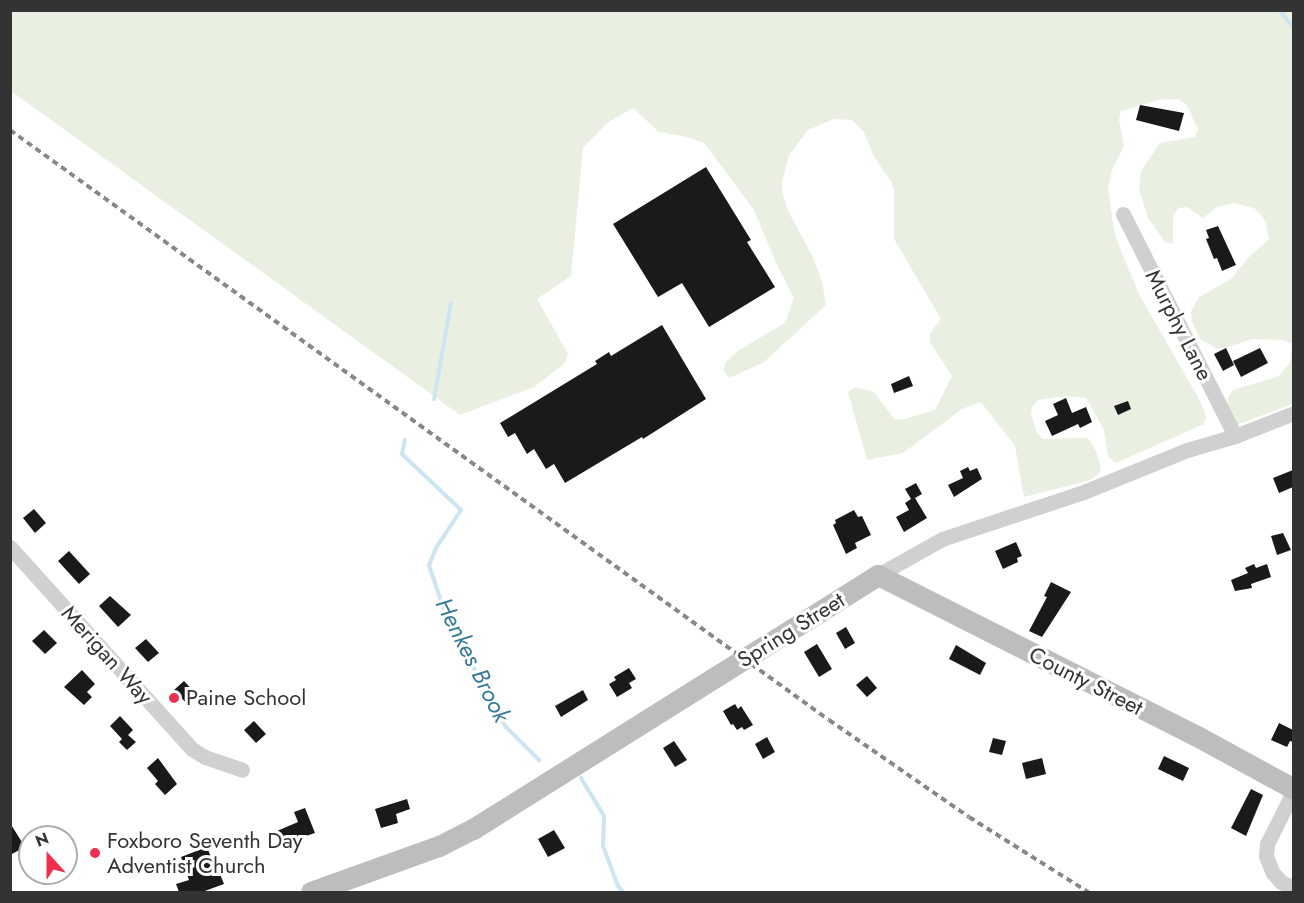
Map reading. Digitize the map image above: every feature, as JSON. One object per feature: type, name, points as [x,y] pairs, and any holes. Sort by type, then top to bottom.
[{"type":"street","name":"Murphy Lane","points":[[1123,214],[1235,436]]},
{"type":"street","name":"Spring Street","points":[[311,892],[440,846],[473,829],[878,575],[942,539],[1086,491],[1187,450],[1235,436],[1293,413]]},
{"type":"street","name":"Merigan Way","points":[[10,547],[192,749],[205,757],[242,770]]},
{"type":"street","name":"County Street","points":[[878,575],[1195,735],[1293,789]]},
{"type":"street","points":[[1293,789],[1266,844],[1266,856],[1273,873],[1281,882],[1293,888]]},
{"type":"green space","points":[[11,11],[1293,11],[1293,404],[1234,426],[1228,408],[1228,398],[1233,390],[1279,376],[1290,362],[1292,344],[1283,340],[1252,339],[1226,348],[1216,348],[1200,339],[1192,321],[1191,312],[1199,297],[1231,279],[1248,258],[1269,239],[1266,223],[1261,215],[1254,208],[1234,203],[1217,207],[1203,218],[1187,207],[1178,208],[1173,217],[1173,244],[1165,242],[1148,218],[1139,189],[1141,171],[1160,143],[1195,137],[1198,129],[1186,104],[1178,99],[1158,100],[1121,111],[1119,120],[1124,146],[1112,170],[1108,188],[1115,236],[1139,294],[1200,401],[1206,416],[1204,424],[1116,463],[1108,457],[1104,430],[1086,398],[1066,396],[1038,400],[1032,407],[1031,415],[1037,433],[1043,439],[1088,438],[1097,453],[1101,470],[1087,481],[1024,497],[1015,446],[981,402],[962,409],[903,453],[867,460],[848,392],[855,387],[874,392],[895,420],[905,419],[935,410],[952,376],[930,342],[930,333],[941,319],[894,239],[894,190],[891,181],[874,157],[864,132],[852,120],[834,119],[808,130],[789,155],[782,182],[782,192],[788,211],[812,255],[822,281],[826,305],[763,363],[729,378],[723,370],[726,362],[739,350],[785,323],[794,298],[776,263],[754,210],[705,144],[688,137],[659,132],[633,108],[607,123],[583,148],[571,276],[537,299],[568,354],[565,363],[534,387],[460,415],[11,91]]},
{"type":"building","points":[[1140,105],[1184,113],[1179,131],[1136,120]]},
{"type":"building","points":[[706,167],[751,240],[747,242],[775,287],[709,327],[682,283],[658,297],[613,224]]},
{"type":"building","points":[[1218,226],[1236,265],[1222,271],[1206,239],[1209,238],[1206,230]]},
{"type":"building","points":[[662,325],[706,399],[643,439],[642,437],[565,483],[554,464],[546,469],[534,449],[527,454],[515,433],[508,437],[500,423],[597,364],[595,361],[609,352],[611,356]]},
{"type":"building","points":[[1226,348],[1234,365],[1223,371],[1214,354]]},
{"type":"building","points":[[1260,348],[1268,363],[1241,377],[1233,361]]},
{"type":"building","points":[[909,376],[913,386],[894,393],[891,384]]},
{"type":"building","points":[[1066,398],[1072,413],[1086,407],[1092,422],[1080,428],[1078,424],[1052,436],[1045,421],[1058,415],[1053,404]]},
{"type":"building","points":[[1128,401],[1131,409],[1118,415],[1114,406]]},
{"type":"building","points":[[968,467],[970,471],[977,468],[982,479],[954,497],[948,485],[963,478],[960,471]]},
{"type":"building","points":[[1293,470],[1293,487],[1279,493],[1273,478]]},
{"type":"building","points":[[916,483],[922,494],[915,498],[927,518],[904,532],[896,517],[909,510],[905,503],[911,499],[905,489]]},
{"type":"building","points":[[34,509],[46,523],[35,533],[23,518]]},
{"type":"building","points":[[854,510],[858,517],[862,516],[871,535],[855,543],[857,548],[846,554],[833,525],[836,523],[835,520]]},
{"type":"building","points":[[1283,533],[1291,550],[1277,555],[1271,536]]},
{"type":"building","points":[[1016,542],[1022,556],[1017,558],[1018,562],[1003,569],[995,551]]},
{"type":"building","points":[[69,551],[90,574],[79,584],[58,561]]},
{"type":"building","points":[[1254,564],[1256,568],[1267,564],[1271,577],[1251,584],[1252,588],[1235,591],[1231,580],[1248,573],[1245,568]]},
{"type":"building","points":[[1051,582],[1071,592],[1042,637],[1029,631],[1047,597],[1044,596]]},
{"type":"building","points":[[110,596],[131,615],[118,627],[99,606]]},
{"type":"building","points":[[846,627],[855,643],[845,649],[836,633]]},
{"type":"building","points":[[44,630],[57,643],[45,654],[32,641]]},
{"type":"building","points":[[146,639],[159,653],[148,662],[135,648]]},
{"type":"building","points":[[817,644],[832,669],[819,677],[804,652]]},
{"type":"building","points":[[956,645],[986,663],[980,675],[949,659]]},
{"type":"building","points":[[629,668],[636,679],[629,683],[632,688],[617,697],[609,684],[616,680],[614,677]]},
{"type":"building","points":[[82,670],[95,684],[87,692],[92,697],[84,705],[64,687]]},
{"type":"building","points":[[867,676],[877,688],[867,697],[856,685]]},
{"type":"building","points":[[184,681],[197,695],[187,704],[174,690]]},
{"type":"building","points":[[583,690],[588,700],[561,717],[555,706]]},
{"type":"building","points":[[735,704],[738,709],[741,706],[753,725],[744,730],[742,727],[737,730],[733,724],[731,725],[723,711]]},
{"type":"building","points":[[120,716],[133,730],[128,735],[136,742],[127,750],[119,742],[122,739],[110,726]]},
{"type":"building","points":[[254,721],[266,734],[256,743],[244,730]]},
{"type":"building","points":[[1279,723],[1293,730],[1293,742],[1290,741],[1287,747],[1271,740]]},
{"type":"building","points":[[767,737],[775,752],[763,759],[755,744]]},
{"type":"building","points":[[993,738],[1006,741],[1002,755],[989,752]]},
{"type":"building","points":[[674,741],[687,760],[675,767],[663,748]]},
{"type":"building","points":[[1164,756],[1189,768],[1183,781],[1158,769]]},
{"type":"building","points":[[158,758],[177,784],[165,795],[155,784],[158,781],[147,768]]},
{"type":"building","points":[[1042,758],[1046,774],[1026,779],[1022,763]]},
{"type":"building","points":[[1251,789],[1263,795],[1246,836],[1231,828]]},
{"type":"building","points":[[407,799],[410,809],[396,814],[398,823],[381,828],[375,809]]},
{"type":"building","points":[[305,808],[315,833],[282,844],[277,831],[298,822],[294,812]]},
{"type":"building","points":[[10,823],[18,836],[18,851],[10,855]]},
{"type":"building","points":[[554,830],[565,848],[548,857],[538,839]]},
{"type":"building","points":[[207,847],[224,884],[202,892],[179,892],[176,884],[189,880],[181,857]]},
{"type":"waterway","points":[[1279,10],[1294,28]]},
{"type":"waterway","name":"Henkes Brook","points":[[434,399],[451,303]]},
{"type":"waterway","name":"Henkes Brook","points":[[405,440],[402,454],[461,510],[436,548],[429,565],[447,619],[506,727],[539,760]]},
{"type":"waterway","name":"Henkes Brook","points":[[581,778],[604,816],[603,846],[618,886],[623,892]]},
{"type":"railway","points":[[10,130],[829,720],[969,817],[1088,892]]},
{"type":"place","name":"Paine School","points":[[174,698]]},
{"type":"place","name":"Foxboro Seventh Day Adventist Church","points":[[95,853]]}]
